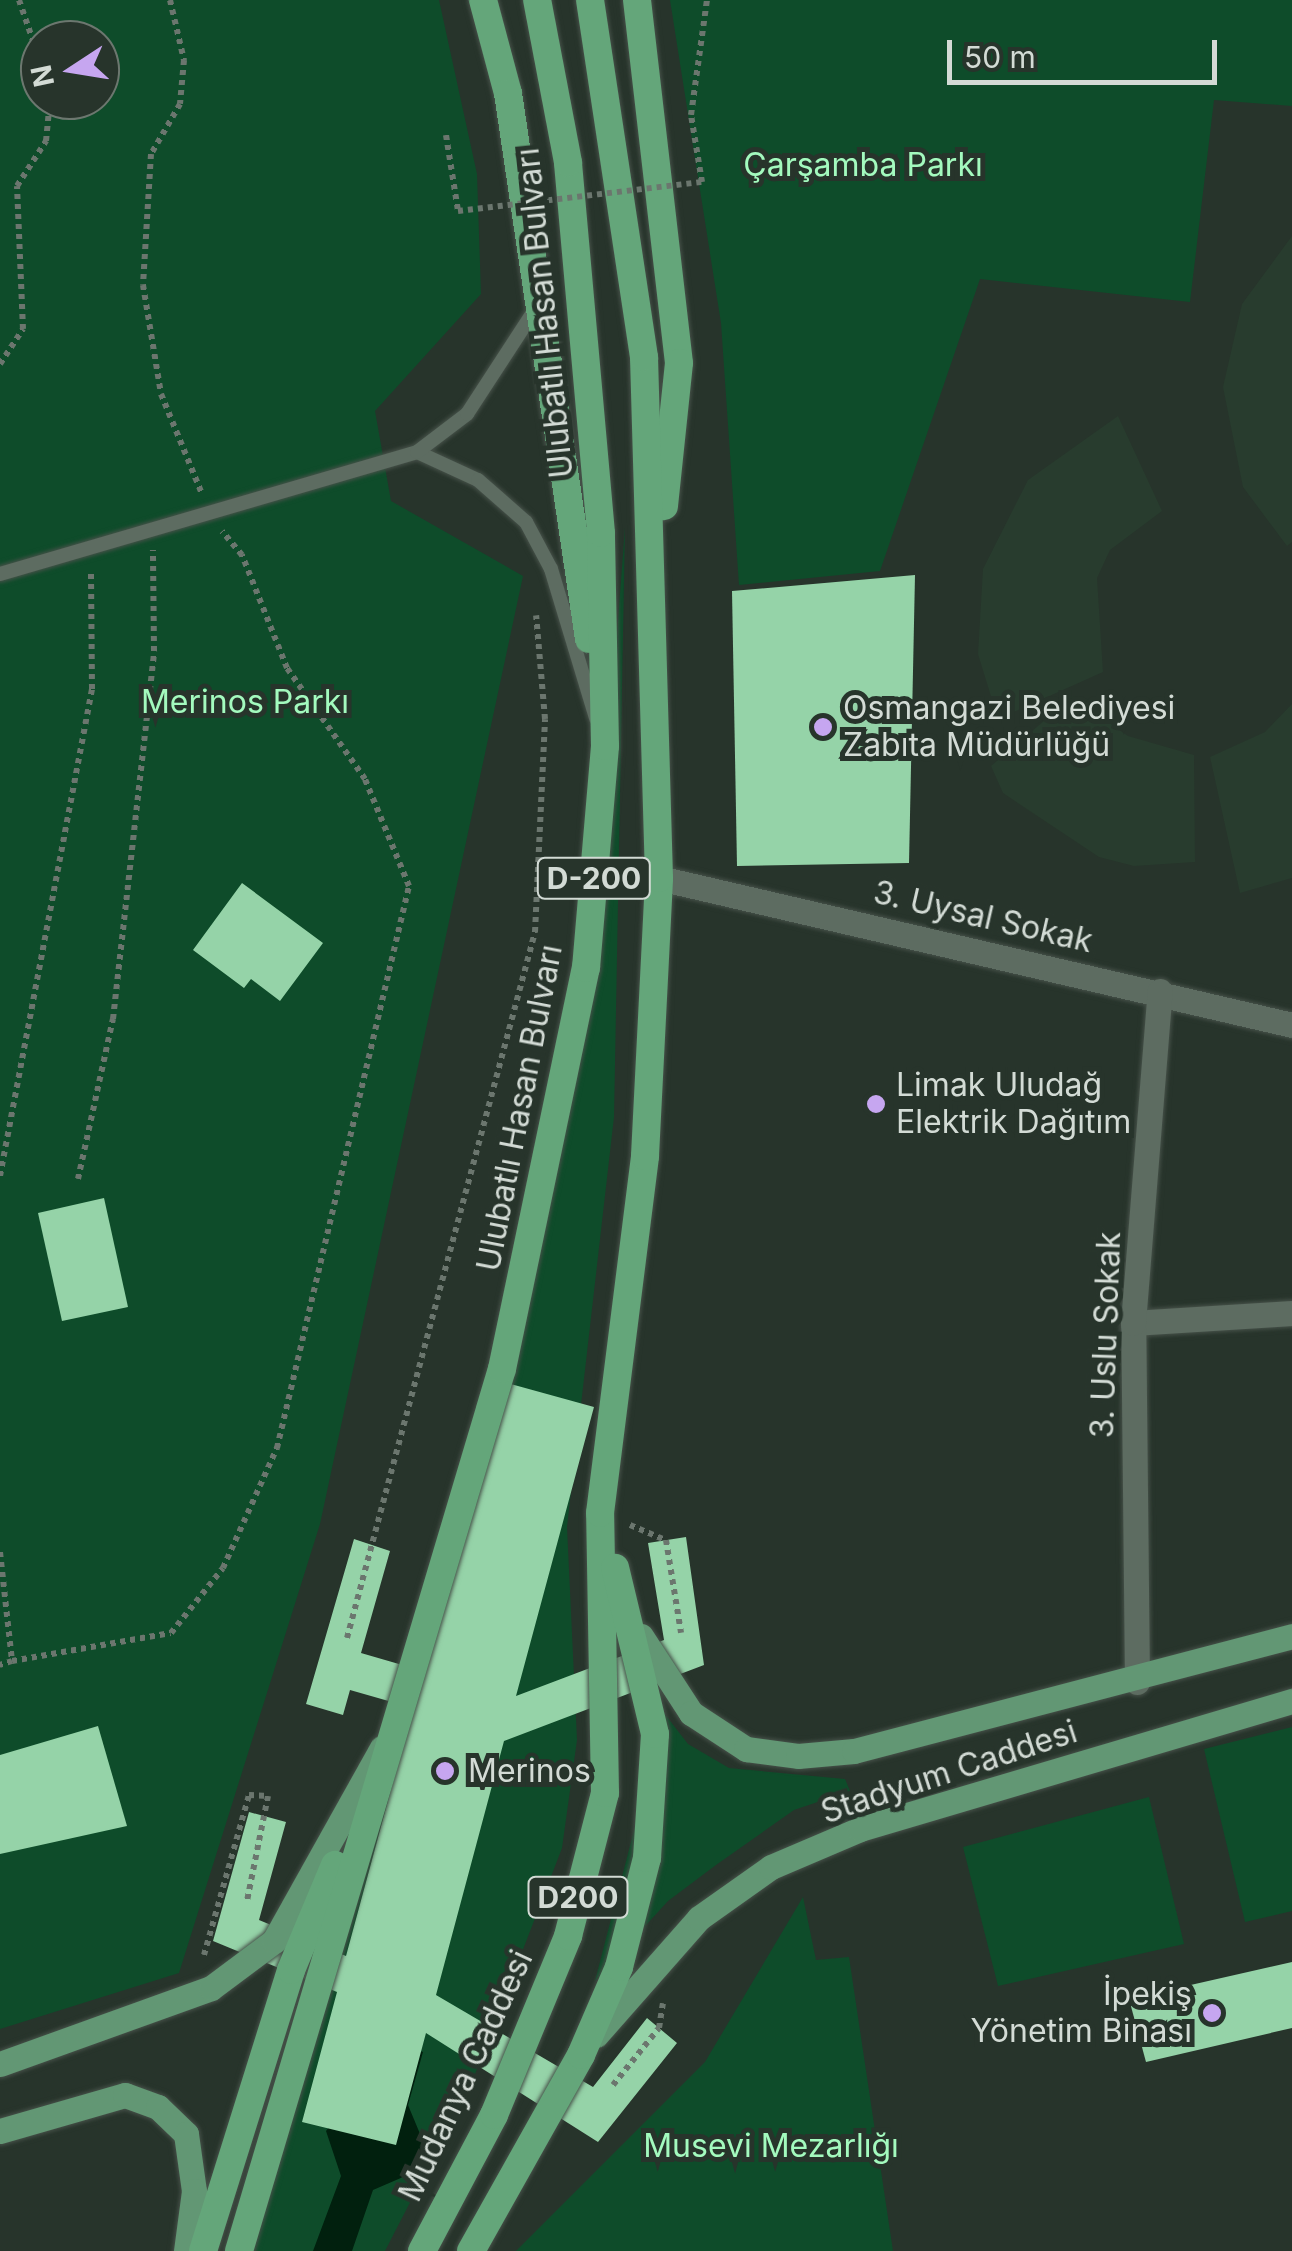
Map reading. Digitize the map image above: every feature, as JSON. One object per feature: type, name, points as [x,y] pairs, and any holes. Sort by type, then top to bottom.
[{"type":"highway","points":[[484,0],[541,301],[606,746]]},
{"type":"highway","name":"Ulubatlı Hasan Bulvarı","points":[[390,1735],[502,1369],[556,1144],[586,968],[606,746],[591,370],[538,0]]},
{"type":"highway","name":"D-200","points":[[590,0],[644,356],[655,597],[659,878],[645,1156],[600,1514]]},
{"type":"highway","points":[[637,0],[646,46],[680,363],[655,597]]},
{"type":"highway","points":[[471,2251],[581,2055],[619,1967],[647,1858],[654,1734],[600,1514]]},
{"type":"highway","name":"Mudanya Caddesi","points":[[422,2251],[494,2115],[568,1936],[605,1794],[600,1514]]},
{"type":"highway","points":[[204,2251],[291,1970],[390,1735]]},
{"type":"highway","points":[[239,2251],[390,1735]]},
{"type":"main road","points":[[600,1514],[648,1658],[692,1714],[746,1749],[854,1751],[1137,1682],[1292,1636]]},
{"type":"main road","name":"Stadyum Caddesi","points":[[581,2055],[699,1918],[772,1867],[860,1829],[1292,1701]]},
{"type":"main road","points":[[0,2064],[192,1996],[274,1941],[390,1735]]},
{"type":"main road","points":[[0,2131],[125,2095],[158,2108],[186,2134],[194,2191],[186,2251]]},
{"type":"street","points":[[646,46],[650,0]]},
{"type":"street","name":"3. Uysal Sokak","points":[[659,878],[1160,991],[1292,1025]]},
{"type":"street","name":"3. Uslu Sokak","points":[[1137,1682],[1133,1323],[1160,991]]},
{"type":"street","points":[[1133,1323],[1292,1314]]},
{"type":"lane","points":[[0,574],[212,519],[417,452],[467,414],[541,301]]},
{"type":"lane","points":[[417,452],[478,480],[526,522],[552,570],[606,746]]},
{"type":"path","points":[[0,1665],[171,1633],[223,1568],[277,1448],[408,886],[365,780],[287,668],[242,555],[212,519],[161,394],[143,285],[151,154],[181,89],[170,0]]},
{"type":"path","points":[[446,135],[458,211],[702,182],[691,115],[707,0]]},
{"type":"path","points":[[0,364],[22,329],[17,186],[46,141],[48,120]]},
{"type":"path","points":[[78,1180],[115,1000],[154,651],[153,534]]},
{"type":"path","points":[[0,1176],[92,689],[88,551]]},
{"type":"path","points":[[347,1638],[535,932],[544,719],[534,594]]},
{"type":"path","points":[[666,1540],[681,1633]]},
{"type":"path","points":[[0,1552],[12,1661]]},
{"type":"path","points":[[192,1996],[250,1795],[268,1796],[247,1901]]},
{"type":"path","points":[[612,2085],[660,2028]]},
{"type":"shaded area","points":[[1292,236],[1292,542],[1287,546],[1243,487],[1223,387],[1242,304]]},
{"type":"shaded area","points":[[1118,416],[1162,511],[1110,550],[1097,578],[1103,672],[998,719],[978,654],[983,569],[1028,480]]},
{"type":"shaded area","points":[[1072,697],[1128,736],[1194,755],[1195,862],[1134,866],[1099,857],[1003,793],[991,766]]},
{"type":"shaded area","points":[[1292,704],[1292,878],[1240,893],[1210,757],[1265,732]]},
{"type":"shaded area","points":[[393,2042],[423,2052],[408,2105],[428,2153],[417,2171],[373,2190],[352,2251],[313,2251],[341,2176],[326,2131]]},
{"type":"green space","name":"Merinos Parkı","points":[[0,0],[439,0],[477,174],[481,294],[375,411],[391,501],[523,576],[320,1524],[179,1973],[0,2029]]},
{"type":"green space","name":"Çarşamba Parkı","points":[[670,0],[1292,0],[1292,106],[1214,100],[1190,302],[980,279],[880,571],[739,585],[721,323]]},
{"type":"green space","points":[[625,527],[614,1117],[567,1527],[577,1740],[562,1848],[472,2082],[385,2251],[254,2251],[548,1217],[597,902]]},
{"type":"green space","points":[[643,1686],[688,1744],[729,1768],[845,1779],[850,1791],[794,1810],[716,1865],[668,1901],[595,1981],[638,1815]]},
{"type":"green space","points":[[1292,1727],[1292,1911],[1245,1922],[1204,1749]]},
{"type":"green space","points":[[1149,1797],[1184,1944],[998,1986],[963,1847]]},
{"type":"green space","name":"Musevi Mezarlığı","points":[[803,1897],[816,1960],[849,1957],[893,2251],[516,2251],[705,2062]]},
{"type":"building","name":"Osmangazi Belediyesi Zabıta Müdürlüğü","points":[[915,575],[909,863],[737,866],[732,591]]},
{"type":"building","points":[[242,883],[323,943],[280,1001],[251,979],[244,988],[193,950]]},
{"type":"building","points":[[104,1198],[128,1307],[62,1321],[38,1213]]},
{"type":"building","points":[[500,1381],[594,1407],[516,1696],[664,1640],[648,1543],[686,1537],[704,1665],[504,1741],[436,1995],[593,2087],[647,2018],[677,2043],[598,2142],[426,2033],[396,2145],[302,2122],[337,1992],[213,1941],[249,1812],[286,1822],[259,1920],[346,1956],[413,1708],[350,1690],[343,1715],[306,1704],[354,1539],[390,1551],[361,1653],[423,1671]]},
{"type":"building","points":[[98,1726],[127,1826],[0,1854],[0,1755]]},
{"type":"building","name":"İpekiş Yönetim Binası","points":[[1292,1962],[1292,2028],[1146,2062],[1129,1999]]},
{"type":"place","name":"Osmangazi Belediyesi Zabıta Müdürlüğü","points":[[823,727]]},
{"type":"place","name":"Limak Uludağ Elektrik Dağıtım","points":[[876,1104]]},
{"type":"place","name":"Merinos","points":[[445,1771]]},
{"type":"place","name":"İpekiş Yönetim Binası","points":[[1212,2013]]}]
